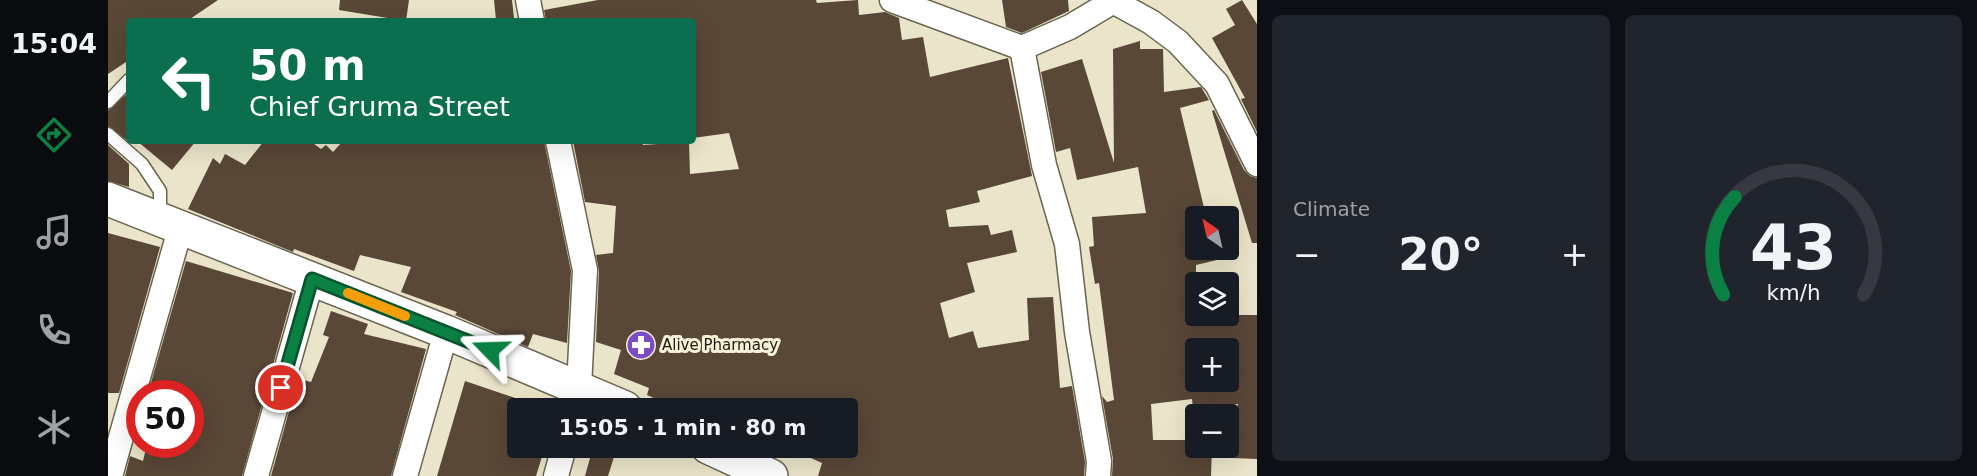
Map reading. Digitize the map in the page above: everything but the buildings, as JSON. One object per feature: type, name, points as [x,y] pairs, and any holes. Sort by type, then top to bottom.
[{"type":"main road","points":[[108,199],[446,332],[576,397]]},
{"type":"main road","points":[[729,458],[758,473]]},
{"type":"street","points":[[528,0],[531,18]]},
{"type":"street","points":[[892,0],[1022,48],[1070,27],[1112,1],[1151,22],[1178,42],[1217,84],[1257,164]]},
{"type":"street","points":[[1022,48],[1044,165],[1067,244],[1077,332],[1099,461],[1098,476]]},
{"type":"street","points":[[559,144],[585,270],[576,397]]},
{"type":"street","points":[[110,476],[170,222]]},
{"type":"street","points":[[256,476],[312,279]]},
{"type":"street","points":[[405,476],[446,332]]},
{"type":"street","points":[[556,476],[561,458]]},
{"type":"lane","points":[[108,102],[126,83]]},
{"type":"lane","points":[[108,134],[142,164],[160,191],[170,222]]},
{"type":"slow traffic","points":[[348,293],[405,316]]},
{"type":"place","name":"Alive Pharmacy","points":[[641,345]]},
{"type":"route","points":[[281,388],[312,279],[490,350]]}]
